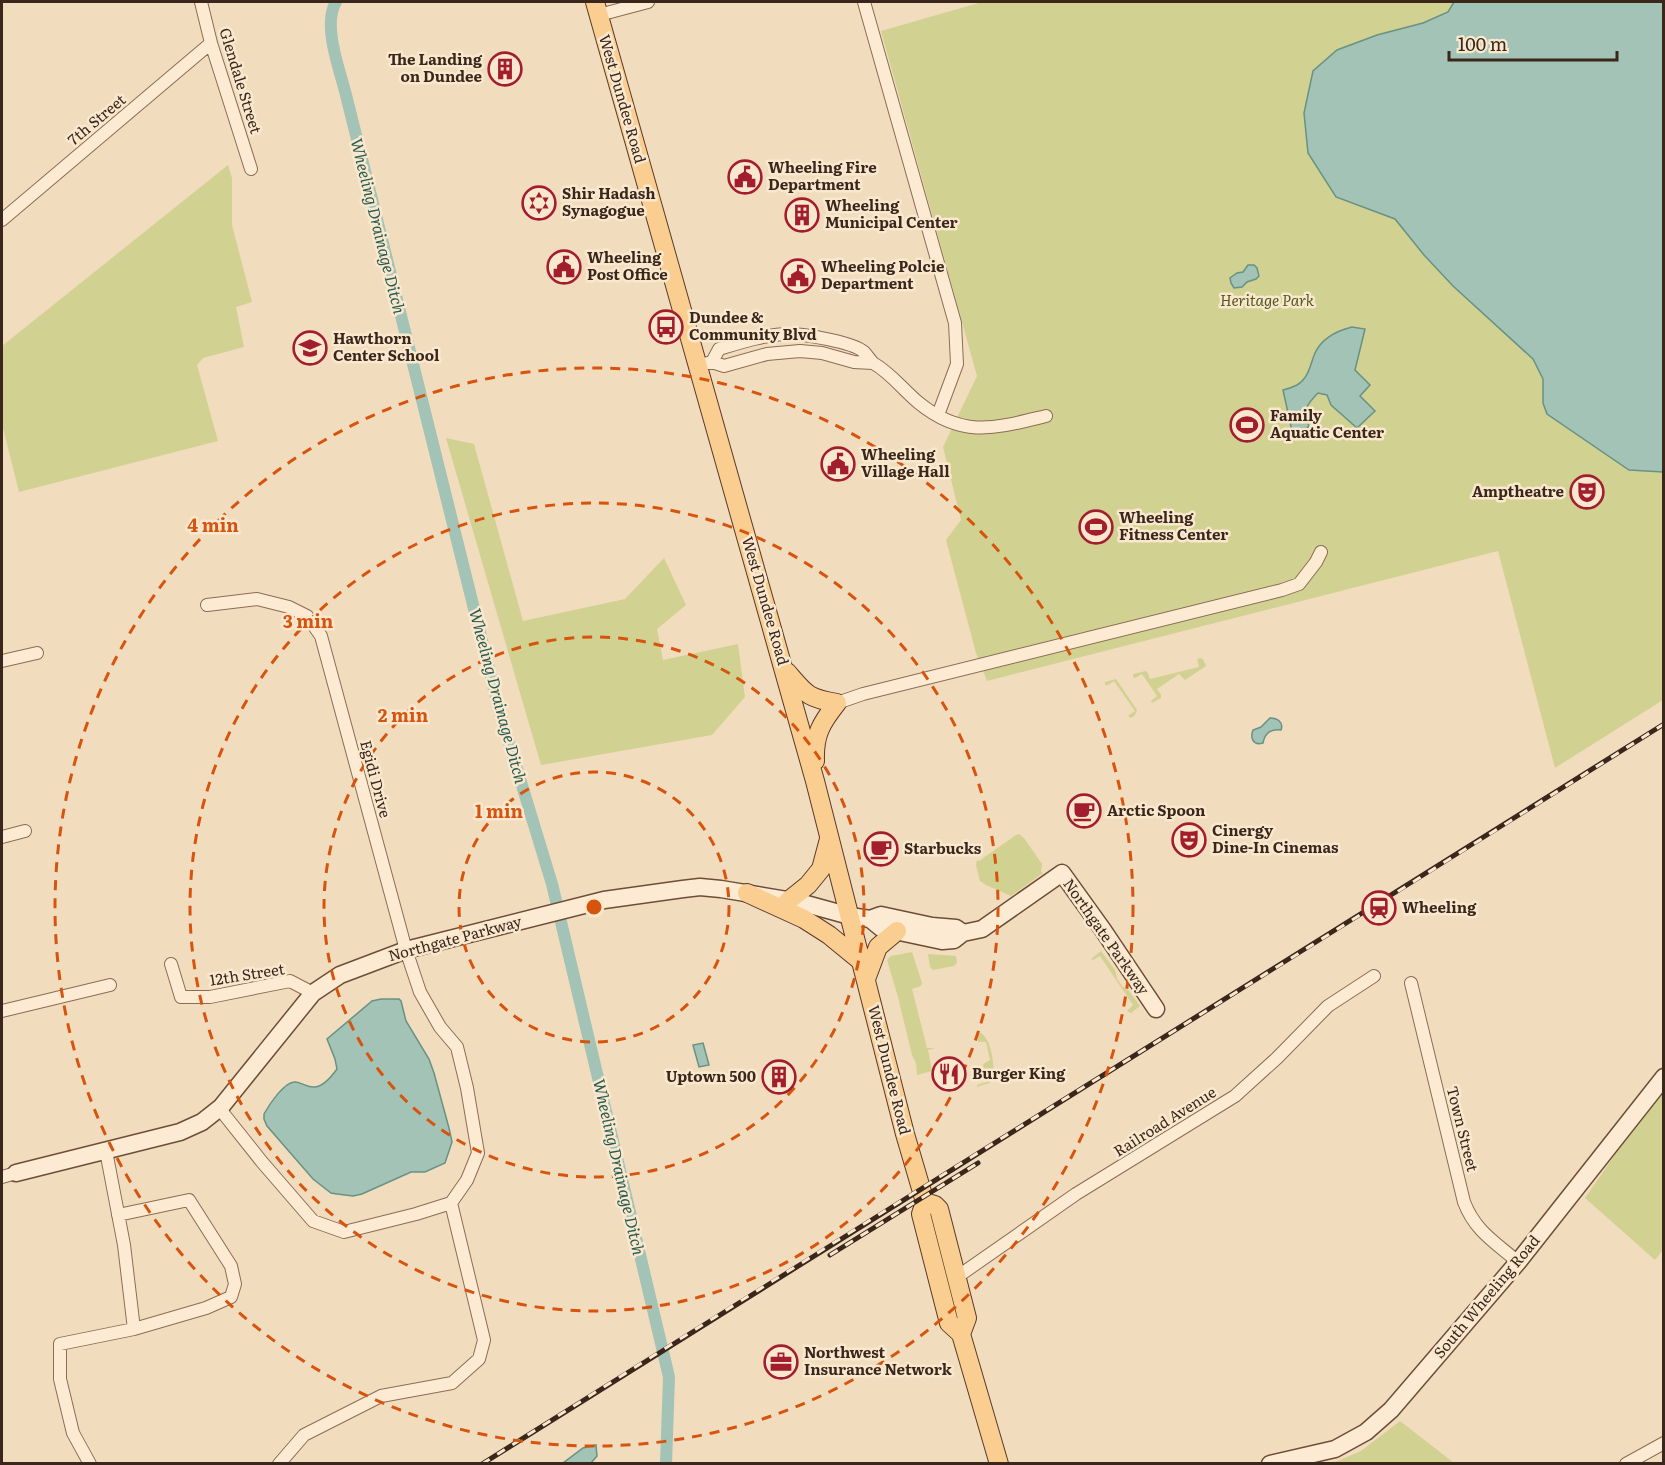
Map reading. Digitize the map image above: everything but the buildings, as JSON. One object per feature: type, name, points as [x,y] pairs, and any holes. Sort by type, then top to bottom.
[{"type":"main road","name":"West Dundee Road","points":[[597,8],[705,364],[905,1134],[925,1202],[921,1214],[949,1323],[962,1334]]},
{"type":"main road","points":[[784,669],[804,693],[819,700],[837,703],[820,727],[814,745],[815,781]]},
{"type":"main road","points":[[788,901],[808,885],[821,869],[829,837]]},
{"type":"main road","points":[[747,893],[804,919],[829,935],[864,971],[879,947],[897,931]]},
{"type":"main road","name":"West Dundee Road","points":[[925,1202],[939,1209],[967,1318],[962,1334],[999,1464]]},
{"type":"street","name":"Glendale Street","points":[[201,2],[211,43],[251,169]]},
{"type":"street","points":[[597,8],[648,2]]},
{"type":"street","points":[[864,2],[955,323],[957,364],[938,415]]},
{"type":"street","name":"7th Street","points":[[2,220],[211,43]]},
{"type":"street","points":[[705,364],[719,348],[787,334],[812,336],[840,342],[863,351],[873,363],[884,369],[919,403],[961,427],[986,428],[1046,416]]},
{"type":"street","points":[[705,364],[724,366],[767,354],[800,351],[822,353],[854,362],[873,363]]},
{"type":"street","points":[[837,703],[863,694],[1282,590],[1299,584],[1321,552]]},
{"type":"street","name":"Egidi Drive","points":[[207,604],[257,599],[289,607],[307,616],[321,636],[406,950],[420,992],[440,1027],[457,1047],[478,1153],[467,1180],[451,1203]]},
{"type":"street","points":[[2,661],[37,653]]},
{"type":"street","points":[[2,837],[25,831]]},
{"type":"street","name":"Northgate Parkway","points":[[870,919],[881,928],[942,941],[954,940],[963,933],[982,929],[1062,873],[1156,1008]]},
{"type":"street","name":"Northgate Parkway","points":[[9,1175],[180,1132],[202,1122],[219,1108],[313,993],[340,975],[406,950],[604,900],[700,887],[747,893],[850,916],[870,919],[881,915],[932,926],[956,928],[963,933]]},
{"type":"street","name":"12th Street","points":[[171,964],[181,997],[210,997],[290,981],[313,993]]},
{"type":"street","name":"Railroad Avenue","points":[[957,1277],[1076,1194],[1235,1096],[1328,1006],[1374,976]]},
{"type":"street","name":"Town Street","points":[[1411,983],[1466,1209],[1480,1230],[1518,1262]]},
{"type":"street","points":[[2,1011],[110,985]]},
{"type":"street","name":"South Wheeling Road","points":[[1270,1464],[1335,1449],[1366,1432],[1391,1410],[1518,1262],[1664,1077]]},
{"type":"street","points":[[219,1108],[313,1221],[344,1232],[451,1203],[484,1340],[479,1359],[452,1383],[381,1396],[304,1435],[279,1464]]},
{"type":"street","points":[[106,1151],[124,1245],[134,1329]]},
{"type":"street","points":[[90,1464],[73,1433],[60,1379],[60,1344],[134,1329],[206,1308],[231,1297],[235,1284],[231,1266],[189,1200],[118,1215]]},
{"type":"street","points":[[1626,1464],[1664,1443]]},
{"type":"green space","name":"Heritage Park","points":[[982,2],[1663,2],[1663,700],[1555,768],[1498,551],[987,681],[976,653],[946,540],[961,520],[943,447],[977,376],[881,31]]},
{"type":"green space","points":[[228,165],[232,178],[232,225],[252,302],[236,307],[244,347],[203,358],[197,365],[218,441],[19,492],[2,424],[2,346]]},
{"type":"green space","points":[[446,438],[474,444],[523,621],[625,599],[664,558],[686,605],[657,629],[663,660],[738,644],[745,697],[712,735],[541,765]]},
{"type":"green space","points":[[1200,658],[1206,666],[1185,680],[1179,674],[1157,689],[1161,698],[1152,703],[1151,701],[1157,696],[1142,674],[1133,677],[1133,674],[1146,671],[1150,679],[1199,667],[1197,659]]},
{"type":"green space","points":[[1116,679],[1137,710],[1131,718],[1128,716],[1135,711],[1114,681],[1105,685],[1105,682]]},
{"type":"green space","points":[[1019,834],[1042,864],[1043,873],[1011,896],[980,881],[976,865],[977,860],[979,861]]},
{"type":"green space","points":[[1101,951],[1115,970],[1117,979],[1140,1006],[1131,1013],[1127,1011],[1133,1005],[1100,956],[1091,959]]},
{"type":"green space","points":[[912,952],[922,983],[921,986],[912,989],[927,1048],[935,1048],[928,1050],[932,1071],[917,1075],[916,1063],[887,960],[891,956]]},
{"type":"green space","points":[[928,954],[956,956],[957,963],[954,966],[933,970],[930,967]]},
{"type":"green space","points":[[981,1033],[990,1047],[994,1076],[989,1083],[977,1087],[987,1082],[983,1064],[990,1060],[986,1042],[978,1042],[977,1034]]},
{"type":"green space","points":[[1663,1089],[1663,1250],[1655,1260],[1585,1198]]},
{"type":"green space","points":[[1400,1421],[1454,1463],[1333,1463],[1361,1451]]},
{"type":"shaded area","points":[[1454,2],[1663,2],[1663,472],[1629,470],[1547,414],[1543,403],[1543,379],[1533,359],[1453,286],[1395,219],[1336,197],[1308,153],[1304,113],[1313,71],[1337,50],[1377,35],[1423,23],[1448,12]]},
{"type":"shaded area","points":[[1248,265],[1254,265],[1257,268],[1259,276],[1242,287],[1234,288],[1230,278],[1243,272]]},
{"type":"shaded area","points":[[1352,327],[1365,329],[1355,370],[1370,385],[1360,396],[1375,411],[1357,428],[1331,405],[1327,395],[1318,393],[1307,408],[1306,416],[1309,427],[1292,431],[1283,390],[1297,385],[1304,379],[1315,353],[1326,339]]},
{"type":"shaded area","points":[[1270,718],[1279,721],[1282,725],[1281,730],[1269,732],[1263,743],[1255,742],[1252,738],[1253,730],[1261,727]]},
{"type":"shaded area","points":[[381,999],[401,1001],[406,1021],[429,1059],[452,1142],[445,1163],[425,1172],[411,1172],[362,1194],[353,1196],[331,1193],[313,1179],[267,1126],[264,1114],[278,1094],[292,1082],[315,1087],[328,1080],[337,1069],[327,1039],[372,1001]]},
{"type":"shaded area","points":[[703,1043],[709,1065],[699,1067],[693,1045]]},
{"type":"shaded area","points":[[596,1445],[597,1456],[591,1463],[563,1463],[583,1448]]},
{"type":"waterway","name":"Wheeling Drainage Ditch","points":[[336,2],[332,12],[331,35],[337,61],[500,713],[552,884],[669,1377],[666,1464]]},
{"type":"railway","points":[[482,1464],[1664,724]]},
{"type":"railway","points":[[830,1255],[978,1163]]},
{"type":"place","name":"The Landing on Dundee","points":[[505,69]]},
{"type":"place","name":"Wheeling Fire Department","points":[[745,177]]},
{"type":"place","name":"Shir Hadash Synagogue","points":[[539,203]]},
{"type":"place","name":"Wheeling Municipal Center","points":[[802,215]]},
{"type":"place","name":"Wheeling Post Office","points":[[564,267]]},
{"type":"place","name":"Wheeling Polcie Department","points":[[798,276]]},
{"type":"place","name":"Dundee & Community Blvd","points":[[666,327]]},
{"type":"place","name":"Hawthorn Center School","points":[[310,348]]},
{"type":"place","name":"Family Aquatic Center","points":[[1247,425]]},
{"type":"place","name":"Wheeling Village Hall","points":[[838,464]]},
{"type":"place","name":"Amptheatre","points":[[1587,492]]},
{"type":"place","name":"Wheeling Fitness Center","points":[[1096,527]]},
{"type":"place","name":"Arctic Spoon","points":[[1084,811]]},
{"type":"place","name":"Cinergy Dine-In Cinemas","points":[[1189,840]]},
{"type":"place","name":"Starbucks","points":[[881,849]]},
{"type":"place","name":"Wheeling","points":[[1379,908]]},
{"type":"place","name":"Burger King","points":[[949,1074]]},
{"type":"place","name":"Uptown 500","points":[[779,1077]]},
{"type":"place","name":"Northwest Insurance Network","points":[[781,1362]]}]
